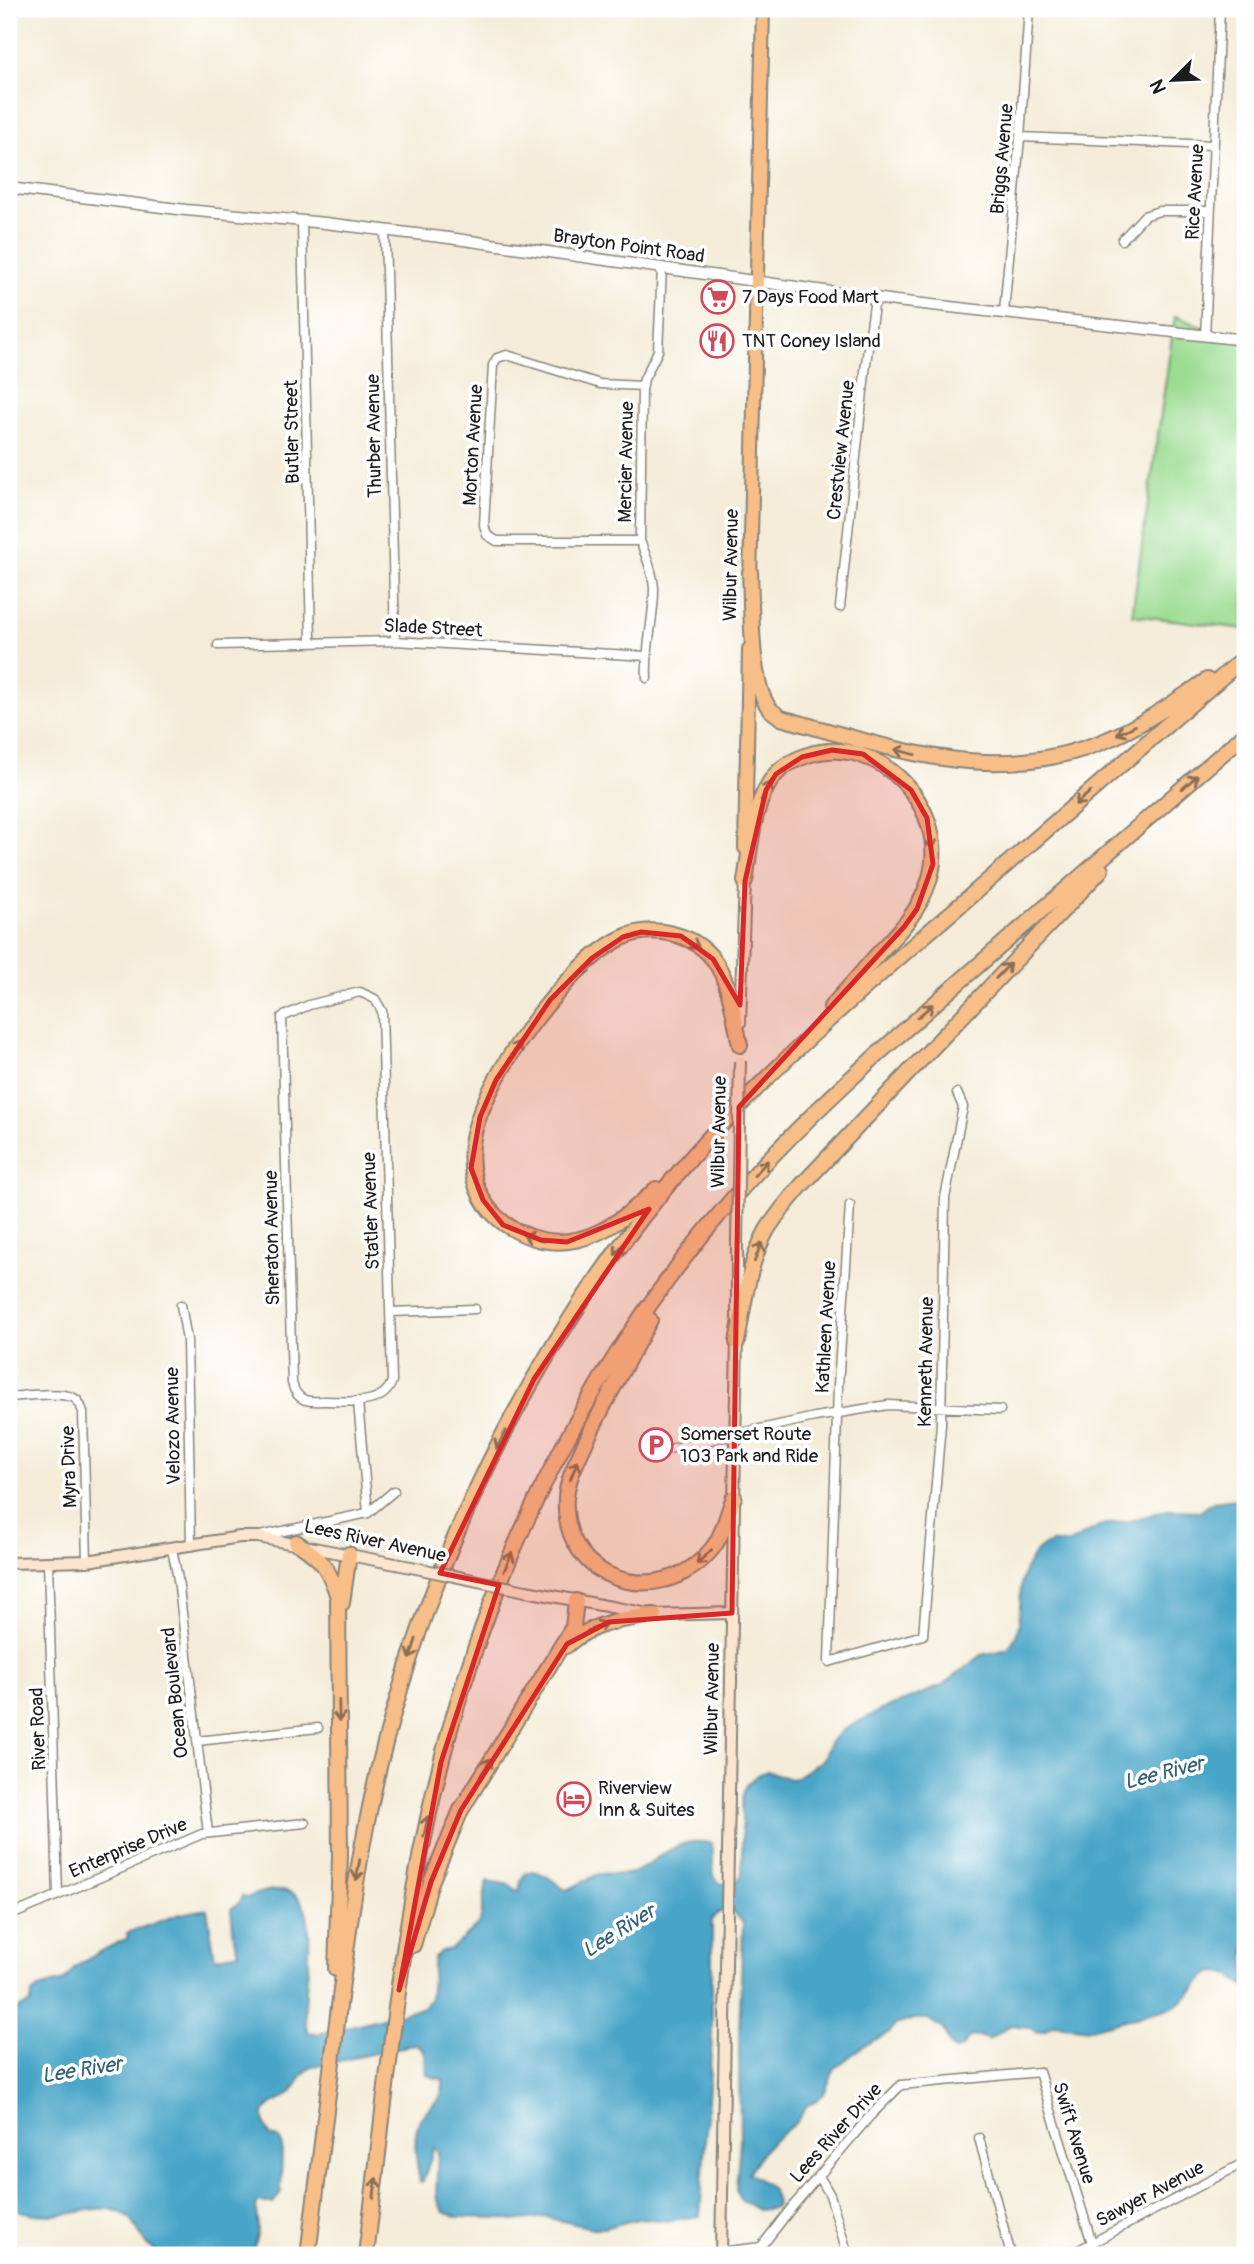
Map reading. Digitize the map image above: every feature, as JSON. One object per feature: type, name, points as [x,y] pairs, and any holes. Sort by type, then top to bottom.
[{"type":"highway","points":[[750,572],[755,667],[759,686],[769,708],[781,719],[918,755],[995,764],[1055,757],[1084,749],[1129,730],[1245,655]]},
{"type":"highway","points":[[780,1065],[878,975],[1245,655]]},
{"type":"highway","points":[[366,2255],[399,1990],[419,1858],[441,1762],[469,1666],[495,1593],[530,1513],[576,1424],[628,1339],[685,1258],[749,1181],[833,1094],[1245,734]]},
{"type":"highway","points":[[740,1045],[728,989],[713,959],[705,950],[681,936],[667,933],[641,932],[624,937],[592,958],[550,1000],[496,1080],[473,1135],[471,1168],[483,1200],[503,1225],[541,1240],[567,1242],[593,1236],[626,1216],[710,1137],[780,1065],[917,909],[930,879],[933,864],[932,835],[927,818],[911,790],[888,768],[869,757],[847,750],[818,752],[788,764],[776,774],[766,790],[759,805],[745,881]]},
{"type":"highway","points":[[737,1342],[748,1283],[760,1247],[766,1232],[788,1201],[1166,802]]},
{"type":"highway","points":[[308,2255],[356,1880],[383,1749],[415,1643],[459,1528],[512,1418],[569,1323],[639,1223],[710,1137]]},
{"type":"highway","points":[[685,1258],[614,1387],[573,1472],[566,1494],[568,1526],[580,1551],[603,1573],[635,1583],[667,1580],[692,1569],[713,1549],[734,1497]]},
{"type":"highway","points":[[296,1542],[319,1557],[329,1572],[338,1597],[338,2017]]},
{"type":"highway","points":[[338,1642],[348,1554]]},
{"type":"highway","points":[[399,1990],[431,1882],[461,1810],[572,1627],[576,1601]]},
{"type":"highway","points":[[551,1663],[567,1644],[588,1630],[609,1622],[654,1615]]},
{"type":"main road","name":"Wilbur Avenue","points":[[721,2254],[740,1045],[764,9]]},
{"type":"main road","name":"Lees River Avenue","points":[[9,1563],[87,1561],[240,1537],[258,1537],[296,1542],[654,1615],[732,1613]]},
{"type":"street","name":"Briggs Avenue","points":[[1004,312],[1029,9]]},
{"type":"street","name":"Rice Avenue","points":[[1205,336],[1220,9]]},
{"type":"street","points":[[1020,137],[1213,145]]},
{"type":"street","name":"Brayton Point Road","points":[[9,188],[186,210],[385,230],[876,298],[1245,340]]},
{"type":"street","points":[[1122,240],[1144,216],[1159,211],[1210,211]]},
{"type":"street","name":"Butler Street","points":[[302,221],[312,641]]},
{"type":"street","name":"Thurber Avenue","points":[[385,230],[395,641]]},
{"type":"street","name":"Mercier Avenue","points":[[647,678],[646,656],[654,590],[650,566],[640,541],[643,386],[658,351],[662,268]]},
{"type":"street","name":"Crestview Avenue","points":[[841,607],[866,363],[876,298]]},
{"type":"street","name":"Morton Avenue","points":[[640,541],[497,541],[487,535],[484,525],[493,365],[497,358],[507,355],[600,384],[643,386]]},
{"type":"street","name":"Slade Street","points":[[218,645],[395,641],[646,656]]},
{"type":"street","name":"Statler Avenue","points":[[282,1017],[309,1005],[360,992],[375,999],[382,1011],[392,1369],[390,1387],[377,1397],[358,1402]]},
{"type":"street","name":"Sheraton Avenue","points":[[282,1017],[292,1383],[294,1391],[303,1400],[358,1402]]},
{"type":"street","name":"Kenneth Avenue","points":[[830,1662],[923,1634],[942,1406],[945,1198],[963,1107],[957,1093]]},
{"type":"street","name":"Kathleen Avenue","points":[[830,1662],[842,1303],[850,1205]]},
{"type":"street","name":"Velozo Avenue","points":[[181,1305],[187,1340],[191,1546]]},
{"type":"street","points":[[390,1312],[475,1309]]},
{"type":"street","name":"Myra Drive","points":[[9,1397],[64,1395],[75,1398],[80,1403],[83,1412],[87,1561]]},
{"type":"street","points":[[358,1402],[368,1513]]},
{"type":"street","points":[[669,1449],[888,1405],[1000,1410]]},
{"type":"street","points":[[258,1537],[368,1513],[394,1491]]},
{"type":"street","name":"Ocean Boulevard","points":[[172,1549],[178,1579],[208,1833]]},
{"type":"street","name":"River Road","points":[[48,1563],[58,1895]]},
{"type":"street","points":[[197,1741],[318,1728]]},
{"type":"street","name":"Enterprise Drive","points":[[9,1916],[208,1833],[306,1823]]},
{"type":"street","name":"Lees River Drive","points":[[721,2254],[763,2251],[819,2176],[870,2116],[901,2085],[1039,2072]]},
{"type":"street","name":"Swift Avenue","points":[[1039,2072],[1092,2243]]},
{"type":"street","points":[[979,2138],[1011,2255]]},
{"type":"street","name":"Sawyer Avenue","points":[[1069,2255],[1245,2162]]},
{"type":"street","points":[[819,2176],[830,2194],[848,2255]]},
{"type":"highlighted area","points":[[832,750],[863,754],[911,790],[927,818],[933,864],[917,909],[904,927],[739,1107],[732,1613],[609,1622],[567,1644],[461,1810],[431,1882],[399,1990],[441,1762],[499,1585],[440,1573],[534,1379],[649,1209],[567,1242],[541,1240],[503,1225],[483,1200],[471,1168],[480,1117],[496,1080],[550,1000],[592,958],[623,937],[641,932],[681,936],[713,959],[740,1005],[745,881],[766,790],[776,774],[802,757]]},
{"type":"green space","points":[[1175,316],[1236,341],[1245,341],[1245,629],[1132,615]]},
{"type":"water","name":"Lee River","points":[[1245,1498],[1245,1986],[1231,1976],[1220,1972],[1212,1973],[1173,2007],[1091,2029],[1053,2025],[1044,2031],[1036,2032],[1029,2027],[1011,2025],[988,2040],[980,2036],[969,2037],[961,2048],[955,2050],[943,2029],[928,2019],[915,2019],[895,2025],[890,2032],[863,2046],[835,2068],[824,2094],[807,2105],[796,2122],[765,2148],[748,2173],[771,2189],[777,2204],[774,2208],[758,2210],[740,2199],[736,2190],[740,2140],[739,2038],[743,1923],[734,1912],[719,1912],[712,1920],[712,2040],[700,2216],[666,2221],[642,2218],[603,2228],[592,2228],[545,2217],[513,2221],[501,2218],[458,2217],[443,2212],[436,2196],[438,2152],[434,2148],[423,2182],[420,2182],[415,2143],[419,2121],[441,2094],[443,2080],[427,2074],[424,2052],[416,2044],[312,2067],[303,2074],[289,2095],[266,2109],[265,2124],[270,2136],[279,2138],[282,2145],[281,2193],[273,2203],[257,2203],[255,2255],[161,2255],[144,2241],[131,2220],[118,2211],[104,2208],[45,2215],[23,2212],[9,2206],[9,2013],[31,2003],[32,1994],[38,1988],[64,1981],[75,1967],[128,1938],[127,1933],[180,1914],[207,1909],[215,1958],[239,1952],[234,1938],[231,1909],[241,1901],[242,1896],[247,1898],[273,1890],[292,1893],[304,1905],[309,1924],[305,2017],[308,2032],[318,2034],[422,2008],[430,1998],[434,1958],[441,1951],[451,1949],[480,1923],[487,1881],[510,1885],[519,1892],[521,1881],[530,1871],[543,1874],[566,1890],[597,1875],[635,1872],[679,1845],[699,1842],[711,1843],[716,1880],[728,1884],[734,1882],[742,1875],[742,1798],[750,1781],[768,1771],[790,1779],[795,1778],[822,1760],[830,1743],[843,1730],[879,1711],[941,1686],[982,1655],[1008,1649],[1019,1624],[1024,1571],[1034,1554],[1042,1547],[1051,1543],[1069,1543],[1099,1526],[1167,1510],[1201,1511],[1213,1502]]},
{"type":"place","name":"7 Days Food Mart","points":[[718,297]]},
{"type":"place","name":"TNT Coney Island","points":[[717,341]]},
{"type":"place","name":"Somerset Route 103 Park and Ride","points":[[656,1445]]},
{"type":"place","name":"Riverview Inn & Suites","points":[[574,1799]]}]
